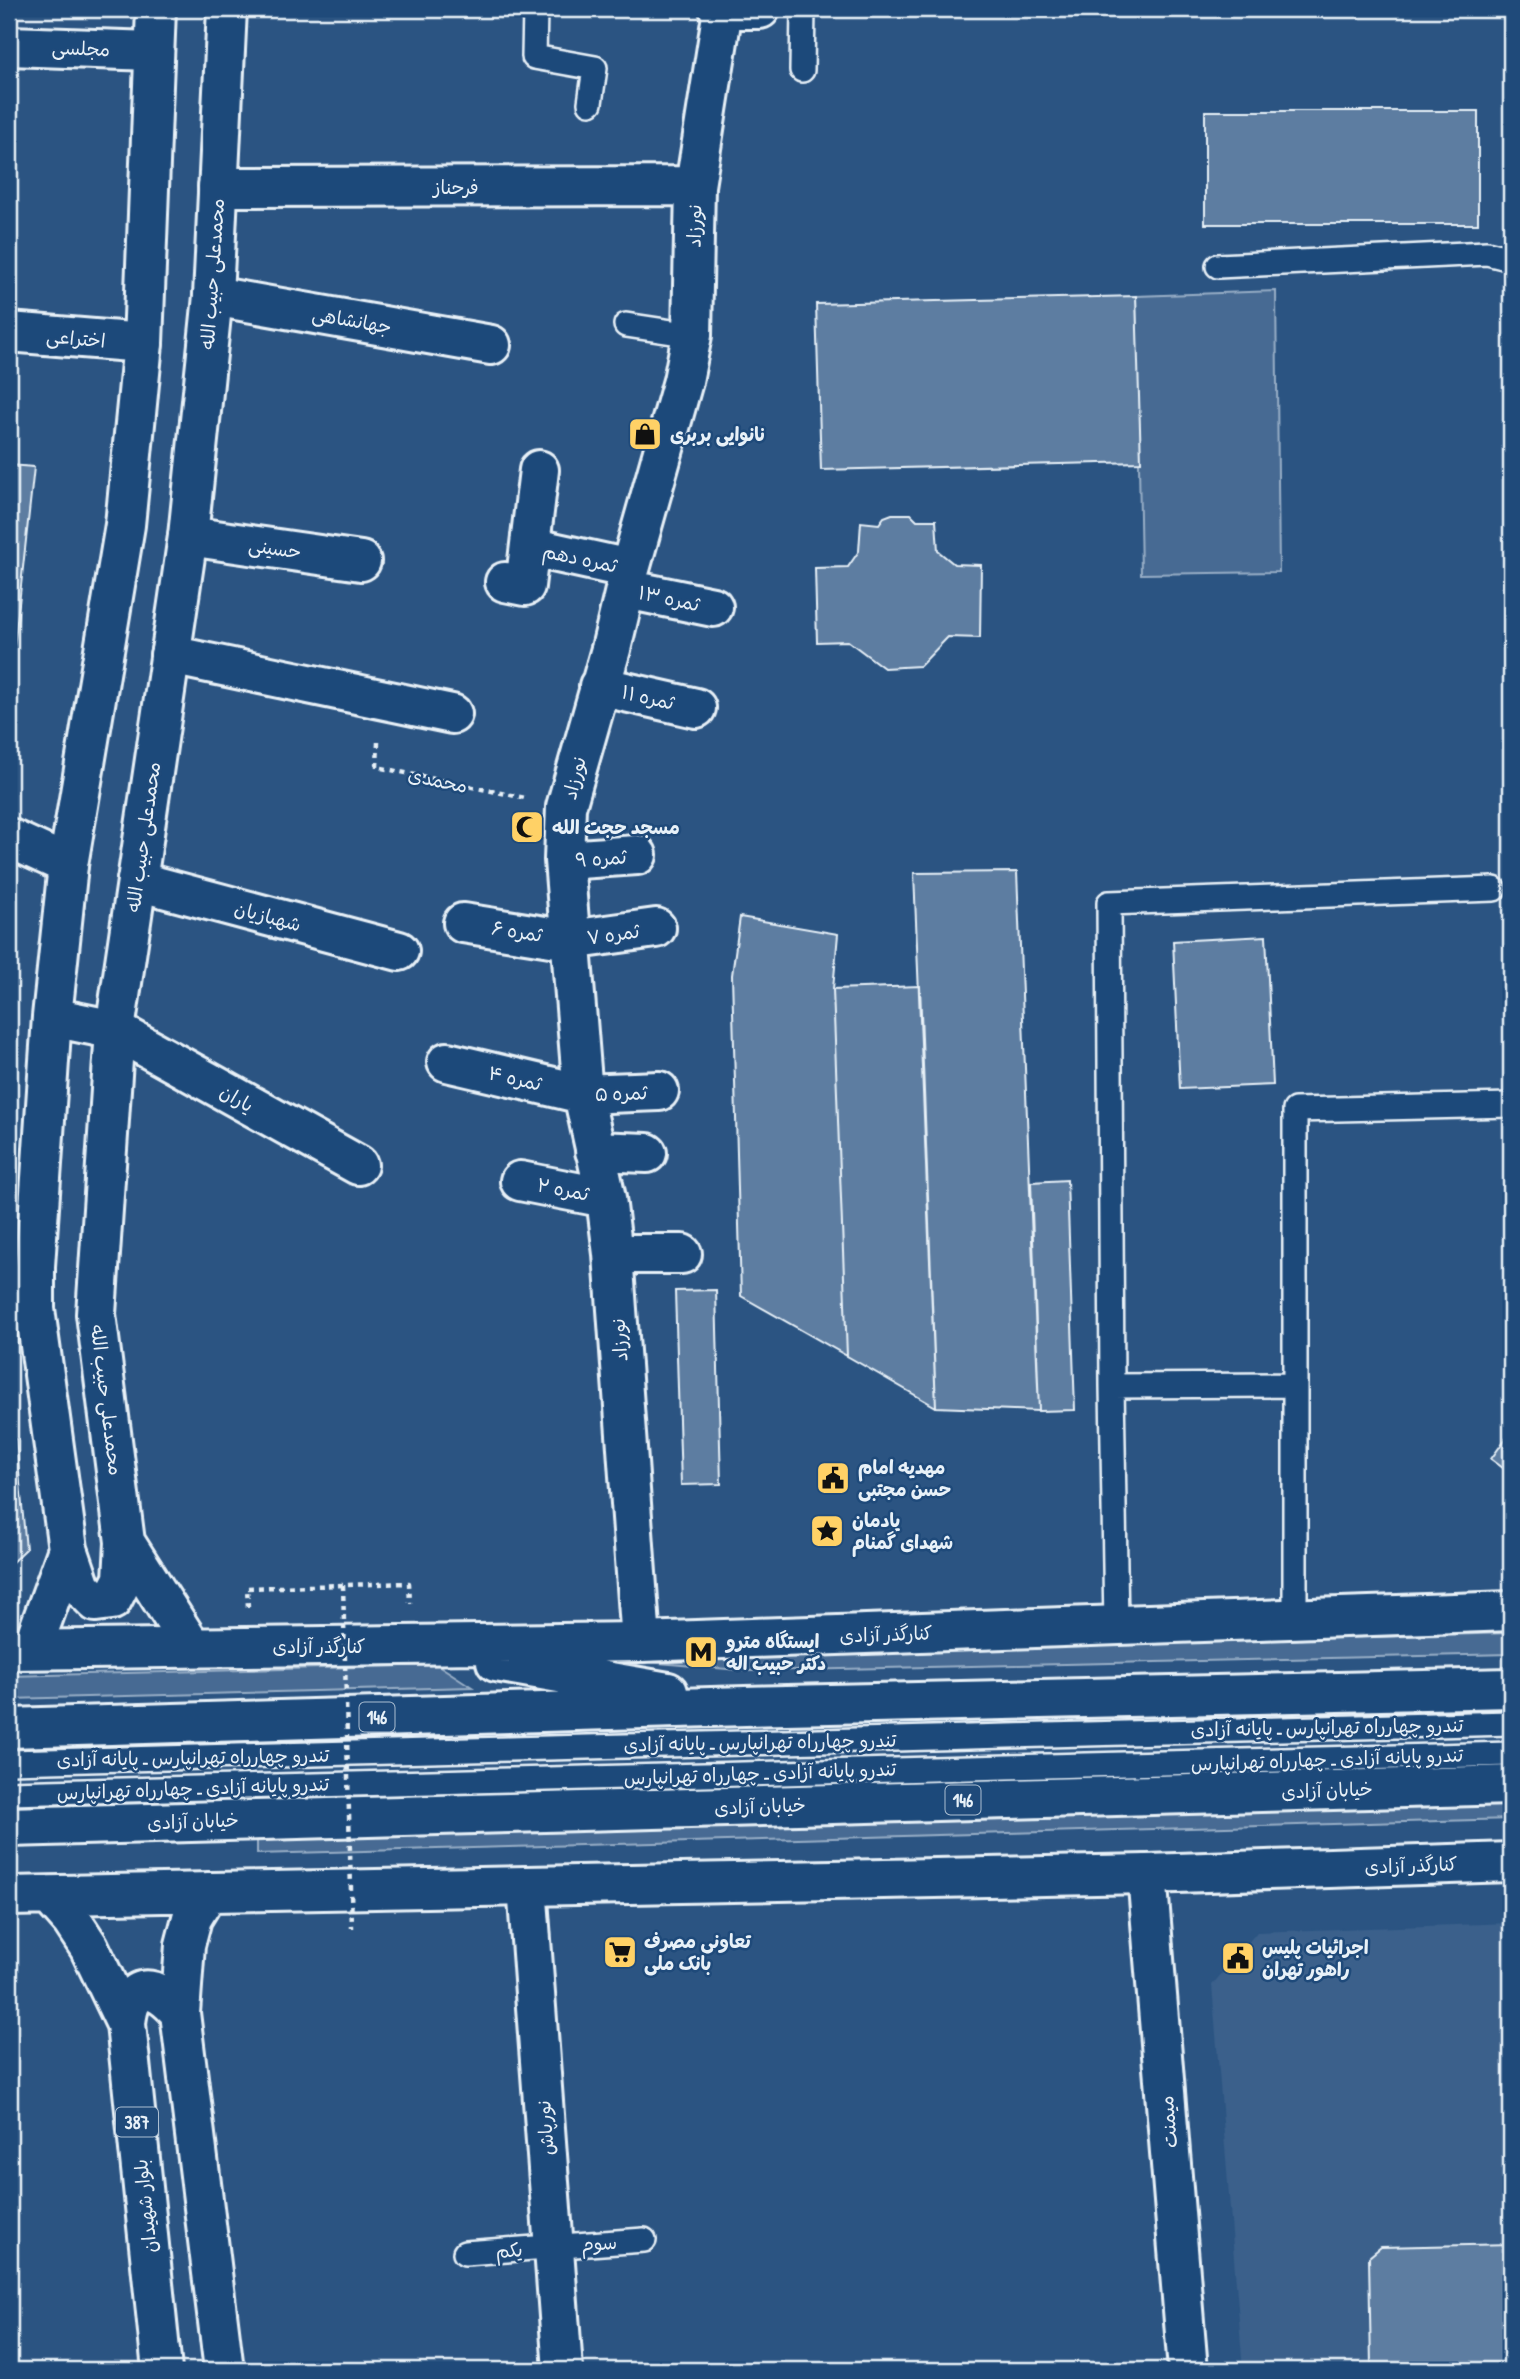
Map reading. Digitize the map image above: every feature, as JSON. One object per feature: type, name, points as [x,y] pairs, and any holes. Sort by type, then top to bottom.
[{"type":"main road","points":[[125,1542],[123,1579],[112,1600],[96,1602],[81,1587],[68,1549],[35,1309],[35,1266],[51,1017],[68,865],[125,525],[143,343],[156,9]]},
{"type":"main road","name":"محمدعلی حبیب الله","points":[[191,1646],[125,1542],[96,1314],[115,1030],[188,536],[213,296],[227,9]]},
{"type":"main road","name":"نورزاد","points":[[641,1642],[613,1254],[606,1198],[583,1094],[564,860],[566,807],[682,381],[692,335],[695,186],[722,9],[760,9]]},
{"type":"main road","name":"مجلسی","points":[[9,46],[153,51]]},
{"type":"main road","name":"فرحناز","points":[[218,187],[695,186]]},
{"type":"main road","name":"جهانشاهی","points":[[213,296],[491,345]]},
{"type":"main road","name":"اختراعی","points":[[9,332],[143,343]]},
{"type":"main road","name":"ثمره دهم","points":[[505,582],[524,586],[540,470]]},
{"type":"main road","name":"حسینی","points":[[188,536],[361,561]]},
{"type":"main road","name":"ثمره دهم","points":[[530,547],[628,579]]},
{"type":"main road","name":"ثمره ۱۳","points":[[628,579],[713,607]]},
{"type":"main road","points":[[170,655],[452,714]]},
{"type":"main road","name":"ثمره ۱۱","points":[[599,686],[696,708]]},
{"type":"main road","points":[[9,838],[68,865]]},
{"type":"main road","name":"ثمره ۹","points":[[564,860],[637,855]]},
{"type":"main road","name":"شهبازیان","points":[[136,881],[399,951]]},
{"type":"main road","name":"ثمره ۶","points":[[463,923],[570,940]]},
{"type":"main road","name":"ثمره ۷","points":[[570,940],[656,928]]},
{"type":"main road","name":"یاران","points":[[51,1017],[115,1030],[358,1165]]},
{"type":"main road","name":"ثمره ۴","points":[[447,1062],[583,1094]]},
{"type":"main road","name":"ثمره ۵","points":[[583,1094],[659,1091]]},
{"type":"main road","points":[[595,1151],[647,1153]]},
{"type":"main road","name":"ثمره ۲","points":[[520,1181],[606,1198]]},
{"type":"main road","points":[[613,1254],[682,1254]]},
{"type":"main road","points":[[21,1649],[68,1549]]},
{"type":"main road","name":"کنارگذر آزادی","points":[[21,1649],[641,1642],[1511,1611]]},
{"type":"main road","points":[[411,1646],[746,1706]]},
{"type":"main road","name":"146","points":[[9,1728],[746,1706],[1511,1688]]},
{"type":"main road","name":"خیابان آزادی","points":[[9,1827],[1511,1785]]},
{"type":"main road","name":"کنارگذر آزادی","points":[[9,1896],[1147,1874],[1511,1862]]},
{"type":"main road","name":"میمنت","points":[[1147,1874],[1188,2370]]},
{"type":"main road","name":"نورپاش","points":[[527,1886],[563,2370]]},
{"type":"main road","points":[[208,1892],[192,1918],[185,1945],[180,2013],[224,2370]]},
{"type":"main road","name":"بلوار شهیدان","points":[[50,1896],[72,1921],[89,1947],[126,2024],[162,2370]]},
{"type":"main road","points":[[126,2024],[128,2004],[132,1997],[149,1990],[159,1993],[180,2013]]},
{"type":"lane","points":[[535,9],[534,57],[595,68],[590,103]]},
{"type":"lane","points":[[802,70],[803,9]]},
{"type":"lane","points":[[1218,266],[1487,253],[1511,259]]},
{"type":"lane","points":[[626,325],[692,335]]},
{"type":"lane","points":[[1116,1626],[1110,903],[1494,889]]},
{"type":"lane","points":[[1295,1619],[1295,1110],[1511,1105]]},
{"type":"lane","points":[[1112,1386],[1295,1385]]},
{"type":"lane","name":"تندرو چهارراه تهرانپارس ـ پایانه آزادی","points":[[9,1762],[1511,1723]]},
{"type":"lane","name":"تندرو پایانه آزادی ـ چهارراه تهرانپارس","points":[[9,1793],[1511,1754]]},
{"type":"lane","name":"سوم","points":[[554,2247],[644,2240]]},
{"type":"lane","name":"یکم","points":[[465,2253],[554,2247]]},
{"type":"path","name":"محمدی","points":[[379,699],[377,767],[566,807]]},
{"type":"path","points":[[247,1588],[409,1583]]},
{"type":"path","points":[[343,1585],[352,1928]]},
{"type":"shaded area","points":[[1276,291],[1279,572],[1141,574],[1136,296]]},
{"type":"shaded area","points":[[1511,1633],[1511,1654],[750,1671],[613,1659]]},
{"type":"shaded area","points":[[438,1665],[472,1687],[9,1699],[9,1676]]},
{"type":"shaded area","points":[[1511,1798],[1511,1819],[257,1854],[257,1838]]},
{"type":"shaded area","points":[[1511,1923],[1511,2370],[1243,2370],[1212,1985],[1257,1932]]},
{"type":"building","points":[[1205,111],[1478,111],[1478,224],[1205,224]]},
{"type":"building","points":[[1136,296],[1141,462],[821,470],[816,304]]},
{"type":"building","points":[[9,465],[34,467],[9,695]]},
{"type":"building","points":[[911,514],[917,520],[936,520],[938,551],[954,564],[981,565],[980,638],[948,637],[920,666],[884,668],[848,641],[817,642],[815,568],[848,567],[859,551],[861,522],[879,524],[884,517]]},
{"type":"building","points":[[1017,872],[1039,1411],[936,1407],[914,873]]},
{"type":"building","points":[[740,917],[838,934],[833,989],[847,1356],[741,1296],[732,975]]},
{"type":"building","points":[[1266,936],[1273,1085],[1180,1089],[1173,941]]},
{"type":"building","points":[[920,986],[936,1407],[847,1356],[833,989]]},
{"type":"building","points":[[1067,1180],[1075,1410],[1039,1411],[1031,1182]]},
{"type":"building","points":[[716,1290],[721,1484],[681,1485],[675,1291]]},
{"type":"building","points":[[1511,1431],[1511,1474],[1491,1459]]},
{"type":"building","points":[[9,1439],[16,1439],[26,1549],[9,1565]]},
{"type":"building","points":[[1511,2244],[1511,2370],[1376,2370],[1371,2367],[1369,2257],[1381,2247]]},
{"type":"place","name":"نانوایی بربری","points":[[645,434]]},
{"type":"place","name":"مسجد حجت الله","points":[[527,827]]},
{"type":"place","name":"مهدیه امام حسن مجتبی","points":[[833,1478]]},
{"type":"place","name":"یادمان شهدای گمنام","points":[[827,1531]]},
{"type":"place","name":"ایستگاه مترو دکتر حبیب اله","points":[[701,1652]]},
{"type":"place","name":"تعاونی مصرف بانک ملی","points":[[620,1952]]},
{"type":"place","name":"اجرائیات پلیس راهور تهران","points":[[1238,1958]]}]
